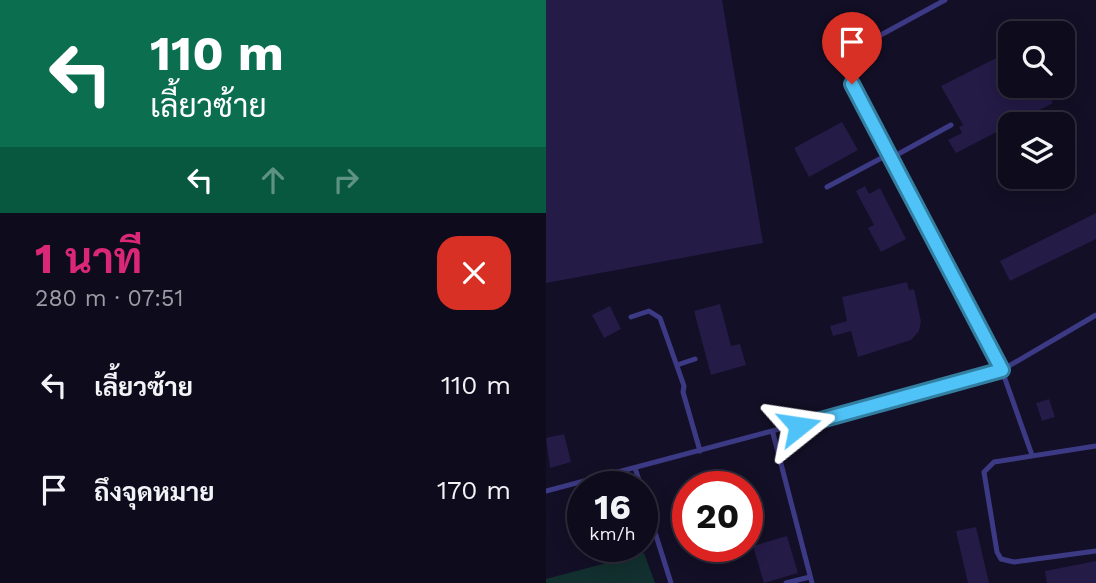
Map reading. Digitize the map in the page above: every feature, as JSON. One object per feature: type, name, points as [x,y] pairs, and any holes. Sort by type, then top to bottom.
[{"type":"lane","points":[[945,0],[860,46],[846,60],[847,73],[1002,370],[1032,455]]},
{"type":"lane","points":[[827,187],[951,125]]},
{"type":"lane","points":[[631,317],[649,311],[659,316],[677,365],[700,451]]},
{"type":"lane","points":[[546,491],[773,433],[1002,370],[1096,315]]},
{"type":"lane","points":[[677,365],[695,359]]},
{"type":"lane","points":[[773,433],[811,580],[786,583]]},
{"type":"lane","points":[[1096,446],[994,462],[985,468],[999,557],[1014,562],[1096,551]]},
{"type":"lane","points":[[658,542],[671,583]]},
{"type":"green space","points":[[610,562],[647,562],[655,583],[546,583],[546,579]]},
{"type":"building","points":[[546,0],[722,0],[763,243],[546,283]]},
{"type":"building","points":[[998,57],[998,98],[1050,98],[1053,103],[1036,112],[998,112],[998,131],[956,153],[948,140],[962,133],[959,127],[963,125],[941,86]]},
{"type":"building","points":[[842,122],[858,150],[809,177],[794,148]]},
{"type":"building","points":[[865,186],[869,194],[880,188],[906,239],[881,252],[868,228],[874,225],[856,191]]},
{"type":"building","points":[[1096,213],[1096,239],[1010,281],[1000,261]]},
{"type":"building","points":[[907,282],[909,290],[914,289],[921,321],[919,331],[911,340],[858,357],[851,331],[833,336],[830,326],[847,321],[842,297]]},
{"type":"building","points":[[720,304],[731,346],[740,344],[746,365],[711,375],[694,311]]},
{"type":"building","points":[[610,306],[621,329],[604,338],[592,315]]},
{"type":"building","points":[[1049,399],[1055,417],[1042,421],[1036,403]]},
{"type":"building","points":[[564,434],[571,462],[550,468],[546,438]]},
{"type":"building","points":[[976,527],[989,583],[968,583],[956,531]]},
{"type":"building","points":[[787,536],[798,573],[764,583],[758,562],[763,562],[763,543]]},
{"type":"building","points":[[1096,561],[1096,583],[1047,583],[1045,571]]},
{"type":"route","points":[[799,426],[1002,370],[852,84]]}]
